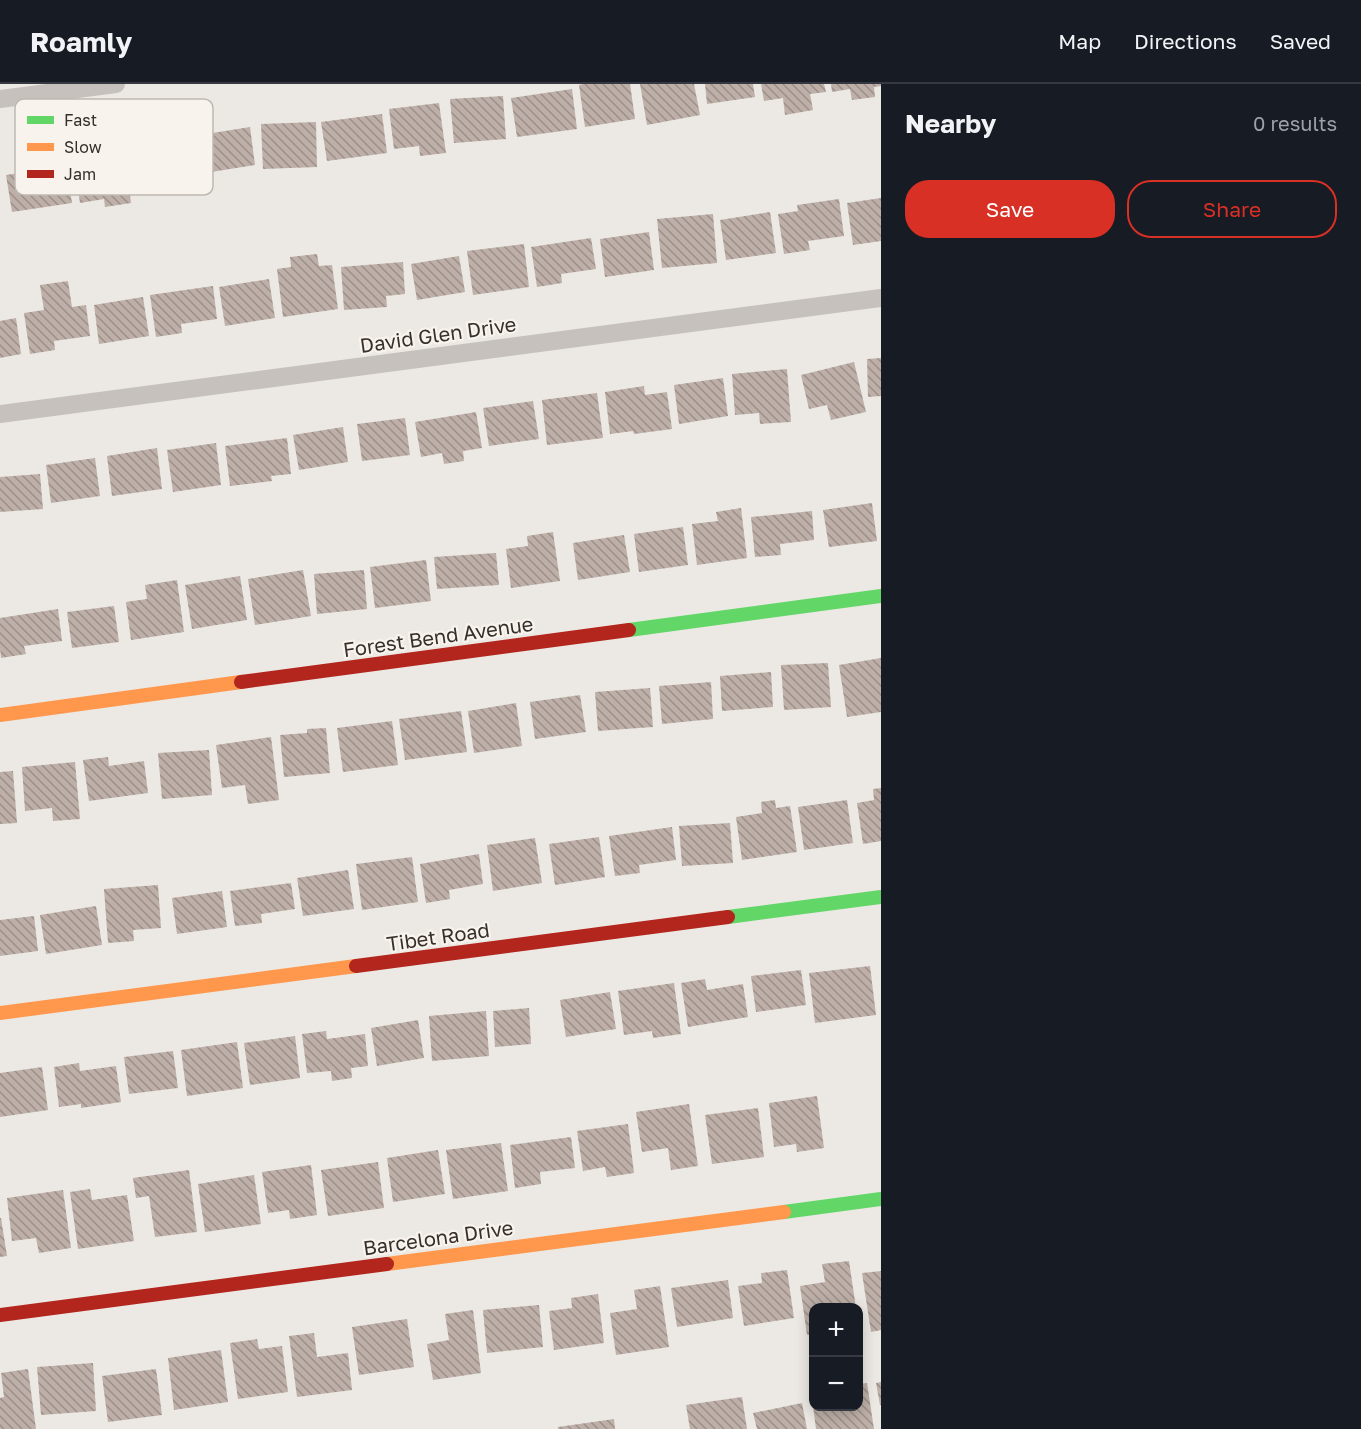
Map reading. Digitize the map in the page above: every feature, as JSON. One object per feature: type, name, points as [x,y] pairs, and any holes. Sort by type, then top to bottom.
[{"type":"street","points":[[0,99],[116,84]]},
{"type":"street","name":"David Glen Drive","points":[[0,414],[881,298]]},
{"type":"street","name":"Forest Bend Avenue","points":[[0,715],[881,596]]},
{"type":"street","name":"Tibet Road","points":[[0,1013],[881,897]]},
{"type":"street","name":"Barcelona Drive","points":[[0,1315],[881,1199]]},
{"type":"building","points":[[630,84],[635,119],[585,127],[579,85]]},
{"type":"building","points":[[640,84],[694,84],[700,115],[647,125]]},
{"type":"building","points":[[705,84],[753,84],[755,97],[707,104]]},
{"type":"building","points":[[761,84],[824,84],[826,92],[810,94],[813,110],[785,115],[783,98],[764,101]]},
{"type":"building","points":[[831,84],[881,84],[881,86],[874,87],[875,97],[852,100],[850,89],[832,92]]},
{"type":"building","points":[[572,89],[577,129],[517,137],[511,98]]},
{"type":"building","points":[[503,96],[506,139],[454,143],[450,99]]},
{"type":"building","points":[[439,103],[446,153],[420,156],[419,146],[394,149],[389,109]]},
{"type":"building","points":[[382,114],[387,153],[327,161],[321,122]]},
{"type":"building","points":[[316,122],[317,167],[263,169],[261,124]]},
{"type":"building","points":[[250,127],[255,165],[213,172],[213,133]]},
{"type":"building","points":[[15,174],[15,195],[71,195],[72,203],[12,212],[6,175]]},
{"type":"building","points":[[79,195],[130,195],[131,203],[105,207],[104,199],[80,203]]},
{"type":"building","points":[[881,198],[881,241],[853,245],[847,203]]},
{"type":"building","points":[[839,199],[844,236],[808,241],[810,250],[784,254],[778,214],[798,211],[797,205]]},
{"type":"building","points":[[770,212],[776,253],[726,260],[720,220]]},
{"type":"building","points":[[713,214],[717,263],[662,268],[657,219]]},
{"type":"building","points":[[649,232],[654,270],[605,277],[600,239]]},
{"type":"building","points":[[591,238],[596,269],[561,274],[562,283],[537,287],[531,247]]},
{"type":"building","points":[[524,244],[529,287],[473,295],[467,251]]},
{"type":"building","points":[[317,254],[319,266],[332,265],[338,309],[283,317],[277,269],[291,267],[290,257]]},
{"type":"building","points":[[459,256],[465,292],[417,300],[411,264]]},
{"type":"building","points":[[403,262],[405,294],[386,296],[387,307],[344,310],[341,267]]},
{"type":"building","points":[[269,279],[275,318],[225,326],[219,287]]},
{"type":"building","points":[[68,281],[72,307],[86,305],[90,336],[54,341],[55,350],[30,354],[24,313],[44,310],[40,285]]},
{"type":"building","points":[[213,286],[217,319],[181,324],[182,333],[156,337],[150,295]]},
{"type":"building","points":[[143,297],[149,336],[99,344],[94,305]]},
{"type":"building","points":[[16,318],[21,354],[0,358],[0,321]]},
{"type":"building","points":[[881,358],[881,396],[868,397],[867,359]]},
{"type":"building","points":[[854,362],[866,412],[831,420],[827,405],[809,409],[801,375]]},
{"type":"building","points":[[787,369],[791,422],[760,424],[759,413],[735,415],[732,374]]},
{"type":"building","points":[[723,378],[728,416],[679,424],[674,385]]},
{"type":"building","points":[[644,386],[645,395],[667,392],[672,429],[634,434],[633,431],[610,434],[605,392]]},
{"type":"building","points":[[597,393],[603,438],[547,445],[542,400]]},
{"type":"building","points":[[533,401],[539,439],[489,446],[483,408]]},
{"type":"building","points":[[476,412],[482,448],[463,451],[464,461],[444,464],[442,453],[421,457],[415,422]]},
{"type":"building","points":[[405,418],[410,455],[362,461],[357,424]]},
{"type":"building","points":[[343,427],[348,462],[299,470],[293,435]]},
{"type":"building","points":[[287,438],[291,474],[271,476],[272,481],[230,486],[225,446]]},
{"type":"building","points":[[216,443],[221,485],[173,492],[167,450]]},
{"type":"building","points":[[157,448],[162,489],[112,496],[107,456]]},
{"type":"building","points":[[95,458],[100,496],[51,503],[46,465]]},
{"type":"building","points":[[40,474],[43,509],[0,512],[0,477]]},
{"type":"building","points":[[872,503],[877,541],[829,547],[823,510]]},
{"type":"building","points":[[741,508],[747,558],[697,565],[692,524],[718,521],[716,512]]},
{"type":"building","points":[[812,511],[814,540],[780,544],[781,555],[755,557],[751,517]]},
{"type":"building","points":[[683,527],[688,565],[639,572],[634,534]]},
{"type":"building","points":[[553,532],[560,581],[511,588],[506,549],[528,546],[527,536]]},
{"type":"building","points":[[624,535],[630,572],[578,580],[573,543]]},
{"type":"building","points":[[496,553],[499,585],[437,589],[434,557]]},
{"type":"building","points":[[426,560],[431,601],[375,608],[370,567]]},
{"type":"building","points":[[303,570],[311,616],[255,625],[248,579]]},
{"type":"building","points":[[364,570],[367,609],[317,614],[314,574]]},
{"type":"building","points":[[240,576],[247,620],[192,629],[185,585]]},
{"type":"building","points":[[177,580],[184,632],[131,640],[126,602],[147,599],[145,585]]},
{"type":"building","points":[[114,606],[119,642],[72,648],[67,612]]},
{"type":"building","points":[[58,609],[62,641],[24,646],[26,654],[1,658],[0,618]]},
{"type":"building","points":[[881,658],[881,712],[847,717],[839,665]]},
{"type":"building","points":[[828,663],[831,707],[784,710],[781,665]]},
{"type":"building","points":[[771,672],[773,707],[722,711],[720,676]]},
{"type":"building","points":[[711,682],[713,719],[662,724],[659,686]]},
{"type":"building","points":[[650,688],[653,727],[598,731],[595,692]]},
{"type":"building","points":[[580,695],[586,732],[535,739],[530,702]]},
{"type":"building","points":[[516,703],[522,746],[474,753],[468,711]]},
{"type":"building","points":[[461,711],[467,752],[405,760],[399,719]]},
{"type":"building","points":[[392,721],[398,765],[343,772],[337,728]]},
{"type":"building","points":[[326,728],[330,773],[284,777],[280,735],[307,733],[307,729]]},
{"type":"building","points":[[271,737],[279,800],[248,804],[245,785],[222,788],[216,745]]},
{"type":"building","points":[[209,750],[212,795],[162,799],[158,753]]},
{"type":"building","points":[[108,757],[109,766],[144,761],[148,793],[89,801],[83,760]]},
{"type":"building","points":[[75,762],[80,819],[53,821],[52,808],[25,811],[22,767]]},
{"type":"building","points":[[13,771],[17,823],[0,824],[0,772]]},
{"type":"building","points":[[881,788],[881,841],[863,844],[857,803],[874,800],[873,789]]},
{"type":"building","points":[[775,800],[776,808],[790,806],[797,852],[742,860],[736,817],[762,813],[761,802]]},
{"type":"building","points":[[847,800],[853,843],[804,850],[798,807]]},
{"type":"building","points":[[730,823],[733,863],[682,866],[679,826]]},
{"type":"building","points":[[672,827],[676,860],[639,865],[640,873],[615,876],[609,836]]},
{"type":"building","points":[[599,837],[605,877],[555,885],[549,844]]},
{"type":"building","points":[[535,838],[542,883],[493,891],[487,845]]},
{"type":"building","points":[[479,854],[483,884],[449,890],[450,899],[426,903],[420,864]]},
{"type":"building","points":[[412,857],[418,902],[362,910],[356,864]]},
{"type":"building","points":[[348,870],[354,909],[303,916],[297,878]]},
{"type":"building","points":[[291,883],[295,909],[261,914],[262,923],[235,926],[230,891]]},
{"type":"building","points":[[158,885],[161,928],[133,930],[134,941],[108,943],[104,889]]},
{"type":"building","points":[[222,891],[227,927],[177,934],[172,898]]},
{"type":"building","points":[[96,906],[102,945],[46,954],[40,915]]},
{"type":"building","points":[[34,916],[38,951],[0,956],[0,920]]},
{"type":"building","points":[[870,966],[876,1015],[815,1023],[809,973]]},
{"type":"building","points":[[801,970],[806,1005],[756,1012],[751,976]]},
{"type":"building","points":[[705,979],[707,990],[743,984],[748,1017],[688,1027],[681,983]]},
{"type":"building","points":[[674,983],[681,1034],[653,1038],[652,1031],[624,1035],[618,991]]},
{"type":"building","points":[[610,992],[616,1029],[566,1037],[560,1000]]},
{"type":"building","points":[[529,1008],[531,1044],[495,1047],[493,1011]]},
{"type":"building","points":[[486,1011],[489,1056],[432,1061],[429,1016]]},
{"type":"building","points":[[418,1020],[424,1058],[377,1066],[371,1028]]},
{"type":"building","points":[[326,1031],[327,1039],[365,1034],[368,1066],[351,1068],[352,1078],[332,1081],[331,1071],[307,1073],[302,1034]]},
{"type":"building","points":[[295,1036],[300,1078],[250,1085],[244,1043]]},
{"type":"building","points":[[237,1042],[243,1088],[187,1096],[181,1050]]},
{"type":"building","points":[[173,1051],[178,1088],[129,1094],[124,1057]]},
{"type":"building","points":[[79,1063],[80,1071],[116,1066],[121,1102],[81,1108],[81,1104],[59,1107],[54,1067]]},
{"type":"building","points":[[42,1067],[48,1110],[0,1117],[0,1073]]},
{"type":"building","points":[[817,1096],[824,1148],[797,1152],[796,1144],[774,1147],[769,1103]]},
{"type":"building","points":[[689,1104],[698,1166],[671,1170],[668,1148],[642,1152],[636,1112]]},
{"type":"building","points":[[758,1108],[764,1157],[712,1164],[705,1115]]},
{"type":"building","points":[[628,1124],[634,1173],[607,1177],[605,1167],[583,1171],[577,1131]]},
{"type":"building","points":[[571,1137],[575,1168],[540,1172],[541,1184],[515,1188],[510,1145]]},
{"type":"building","points":[[501,1143],[508,1191],[453,1199],[446,1150]]},
{"type":"building","points":[[438,1150],[445,1194],[393,1202],[387,1158]]},
{"type":"building","points":[[378,1162],[384,1208],[328,1216],[321,1170]]},
{"type":"building","points":[[311,1165],[317,1215],[290,1219],[289,1210],[268,1213],[262,1172]]},
{"type":"building","points":[[189,1170],[197,1232],[155,1237],[149,1196],[136,1198],[133,1178]]},
{"type":"building","points":[[254,1175],[261,1224],[205,1232],[198,1184]]},
{"type":"building","points":[[90,1189],[92,1200],[127,1195],[134,1241],[78,1249],[70,1192]]},
{"type":"building","points":[[63,1190],[71,1248],[39,1253],[36,1238],[12,1241],[7,1198]]},
{"type":"building","points":[[0,1218],[7,1256],[0,1257]]},
{"type":"building","points":[[849,1261],[855,1303],[809,1303],[809,1335],[807,1335],[800,1286],[825,1282],[822,1264]]},
{"type":"building","points":[[787,1270],[794,1318],[744,1326],[738,1286],[762,1283],[761,1273]]},
{"type":"building","points":[[881,1271],[881,1330],[871,1332],[862,1273]]},
{"type":"building","points":[[728,1280],[733,1318],[677,1327],[671,1288]]},
{"type":"building","points":[[660,1286],[669,1347],[616,1355],[610,1313],[637,1309],[634,1290]]},
{"type":"building","points":[[598,1294],[604,1343],[554,1350],[549,1311],[572,1308],[571,1298]]},
{"type":"building","points":[[539,1305],[543,1347],[487,1353],[483,1310]]},
{"type":"building","points":[[473,1310],[481,1373],[433,1380],[427,1344],[449,1340],[445,1314]]},
{"type":"building","points":[[407,1319],[414,1367],[359,1375],[352,1327]]},
{"type":"building","points":[[314,1333],[317,1357],[348,1353],[352,1390],[297,1397],[289,1336]]},
{"type":"building","points":[[257,1339],[259,1349],[282,1346],[288,1392],[238,1399],[230,1343]]},
{"type":"building","points":[[221,1350],[228,1402],[174,1410],[168,1358]]},
{"type":"building","points":[[93,1363],[96,1411],[41,1415],[37,1367]]},
{"type":"building","points":[[28,1369],[36,1429],[0,1429],[0,1398],[4,1397],[1,1373]]},
{"type":"building","points":[[156,1369],[162,1415],[108,1422],[102,1376]]},
{"type":"building","points":[[881,1382],[881,1405],[880,1405],[876,1383]]},
{"type":"building","points":[[863,1383],[867,1383],[874,1429],[816,1429],[814,1411],[863,1411]]},
{"type":"building","points":[[742,1397],[747,1429],[690,1429],[686,1405]]},
{"type":"building","points":[[802,1403],[807,1429],[757,1429],[753,1413]]},
{"type":"building","points":[[614,1419],[615,1429],[558,1429],[558,1427]]},
{"type":"traffic: fast","points":[[629,630],[881,596]]},
{"type":"traffic: fast","points":[[728,917],[881,897]]},
{"type":"traffic: fast","points":[[784,1212],[881,1199]]},
{"type":"traffic: slow","points":[[0,715],[241,682]]},
{"type":"traffic: slow","points":[[0,1013],[356,966]]},
{"type":"traffic: slow","points":[[387,1264],[784,1212]]},
{"type":"traffic: jam","points":[[241,682],[629,630]]},
{"type":"traffic: jam","points":[[356,966],[728,917]]},
{"type":"traffic: jam","points":[[0,1315],[387,1264]]}]
